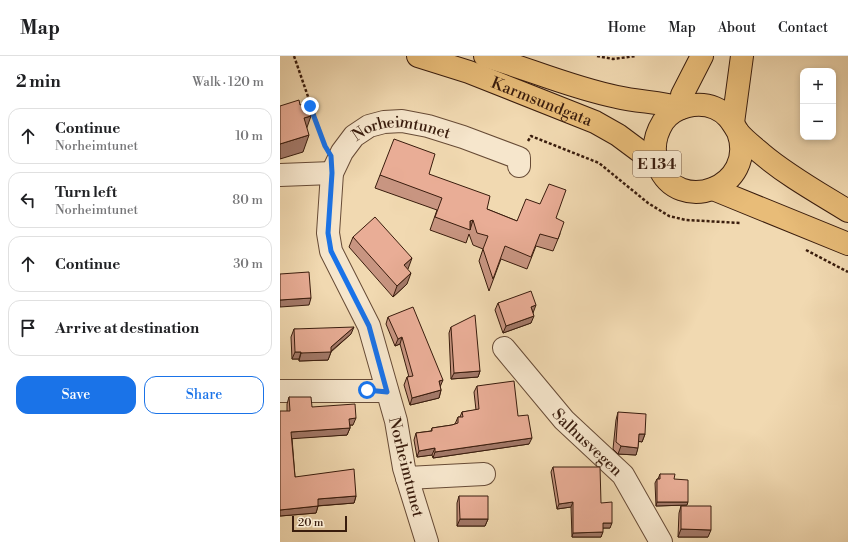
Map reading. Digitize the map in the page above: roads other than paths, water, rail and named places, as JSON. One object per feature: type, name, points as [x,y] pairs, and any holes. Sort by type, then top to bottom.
[{"type":"main road","name":"Karmsundgata","points":[[418,56],[469,72],[595,122],[618,135],[657,164]]},
{"type":"main road","name":"Karmsundgata","points":[[485,56],[526,71],[605,94],[666,103],[681,108]]},
{"type":"main road","points":[[681,108],[682,95],[702,56]]},
{"type":"main road","points":[[736,128],[742,56]]},
{"type":"main road","name":"E 134","points":[[736,128],[741,147],[738,166],[728,180],[713,189],[693,192],[683,189],[666,178],[657,164],[654,147],[658,130],[665,120],[681,108],[690,105],[708,106],[723,113],[736,128],[782,170],[848,211]]},
{"type":"main road","points":[[713,189],[848,244]]},
{"type":"street","name":"Norheimtunet","points":[[427,542],[407,478],[396,421],[369,326],[331,251],[328,233],[332,173],[342,152],[354,136],[370,126],[384,122],[402,121],[428,126],[496,148],[518,158],[519,166]]},
{"type":"street","points":[[280,175],[332,173]]},
{"type":"street","name":"Salhusvegen","points":[[504,348],[564,420],[624,476],[661,542]]},
{"type":"street","points":[[280,390],[387,392]]},
{"type":"street","points":[[407,478],[484,474]]}]
